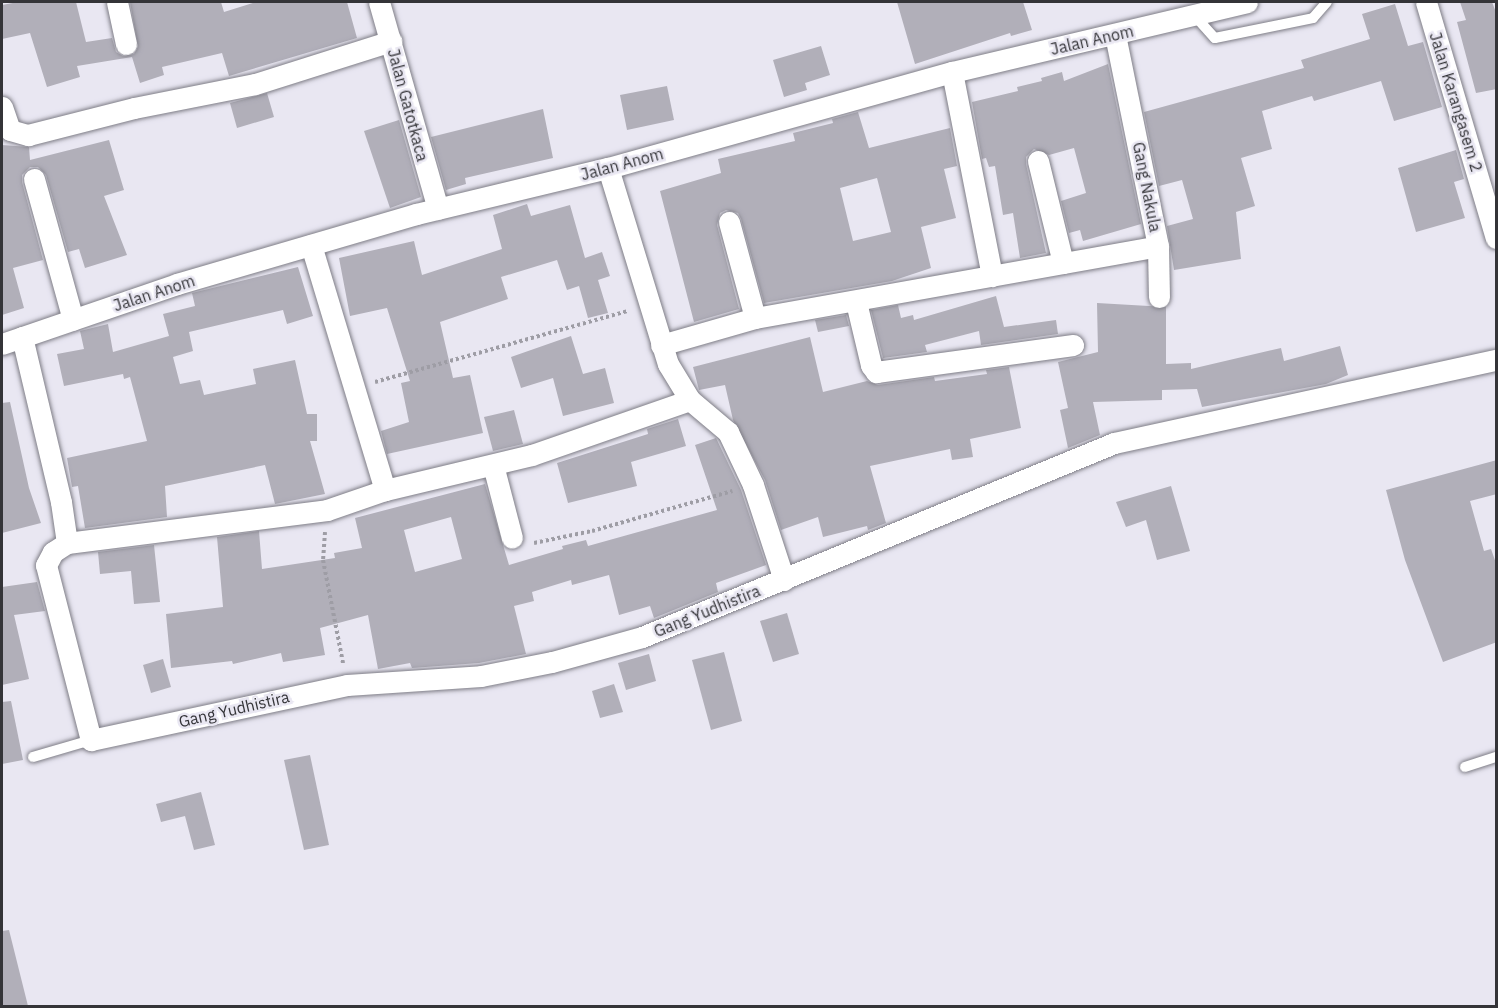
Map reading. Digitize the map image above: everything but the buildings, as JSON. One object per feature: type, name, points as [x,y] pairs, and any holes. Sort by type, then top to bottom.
[{"type":"street","points":[[117,2],[126,44]]},
{"type":"street","name":"Jalan Gatotkaca","points":[[379,2],[438,208]]},
{"type":"street","name":"Jalan Anom","points":[[2,344],[311,245],[438,208],[608,168],[952,72],[1247,2]]},
{"type":"street","name":"Jalan Karangasem 2","points":[[1426,2],[1497,238]]},
{"type":"street","name":"Gang Nakula","points":[[660,345],[755,318],[856,302],[1158,246],[1115,35]]},
{"type":"street","points":[[3,113],[14,134],[28,135],[134,108],[255,84],[391,41]]},
{"type":"street","points":[[952,72],[992,276]]},
{"type":"street","points":[[1038,161],[1063,263]]},
{"type":"street","points":[[608,168],[660,345],[690,400],[728,432],[753,484],[784,580]]},
{"type":"street","points":[[34,179],[73,320]]},
{"type":"street","points":[[729,222],[755,318]]},
{"type":"street","points":[[311,245],[385,490]]},
{"type":"street","points":[[1158,246],[1159,297]]},
{"type":"street","points":[[856,302],[871,365],[876,372],[1073,345]]},
{"type":"street","points":[[22,337],[61,502],[67,543]]},
{"type":"street","name":"Gang Yudhistira","points":[[91,740],[347,685],[481,676],[552,662],[642,637],[1114,443],[1497,360]]},
{"type":"street","points":[[91,740],[46,565],[53,552],[67,543],[327,510],[385,490],[493,465],[690,400]]},
{"type":"street","points":[[493,465],[512,538]]},
{"type":"lane","points":[[1194,15],[1215,38],[1313,18],[1327,2]]},
{"type":"lane","points":[[33,757],[91,740]]},
{"type":"lane","points":[[1465,767],[1497,757]]},
{"type":"path","points":[[355,388],[649,305]]},
{"type":"path","points":[[512,538],[528,545],[591,531],[753,484]]},
{"type":"path","points":[[327,510],[323,560],[347,685]]}]
